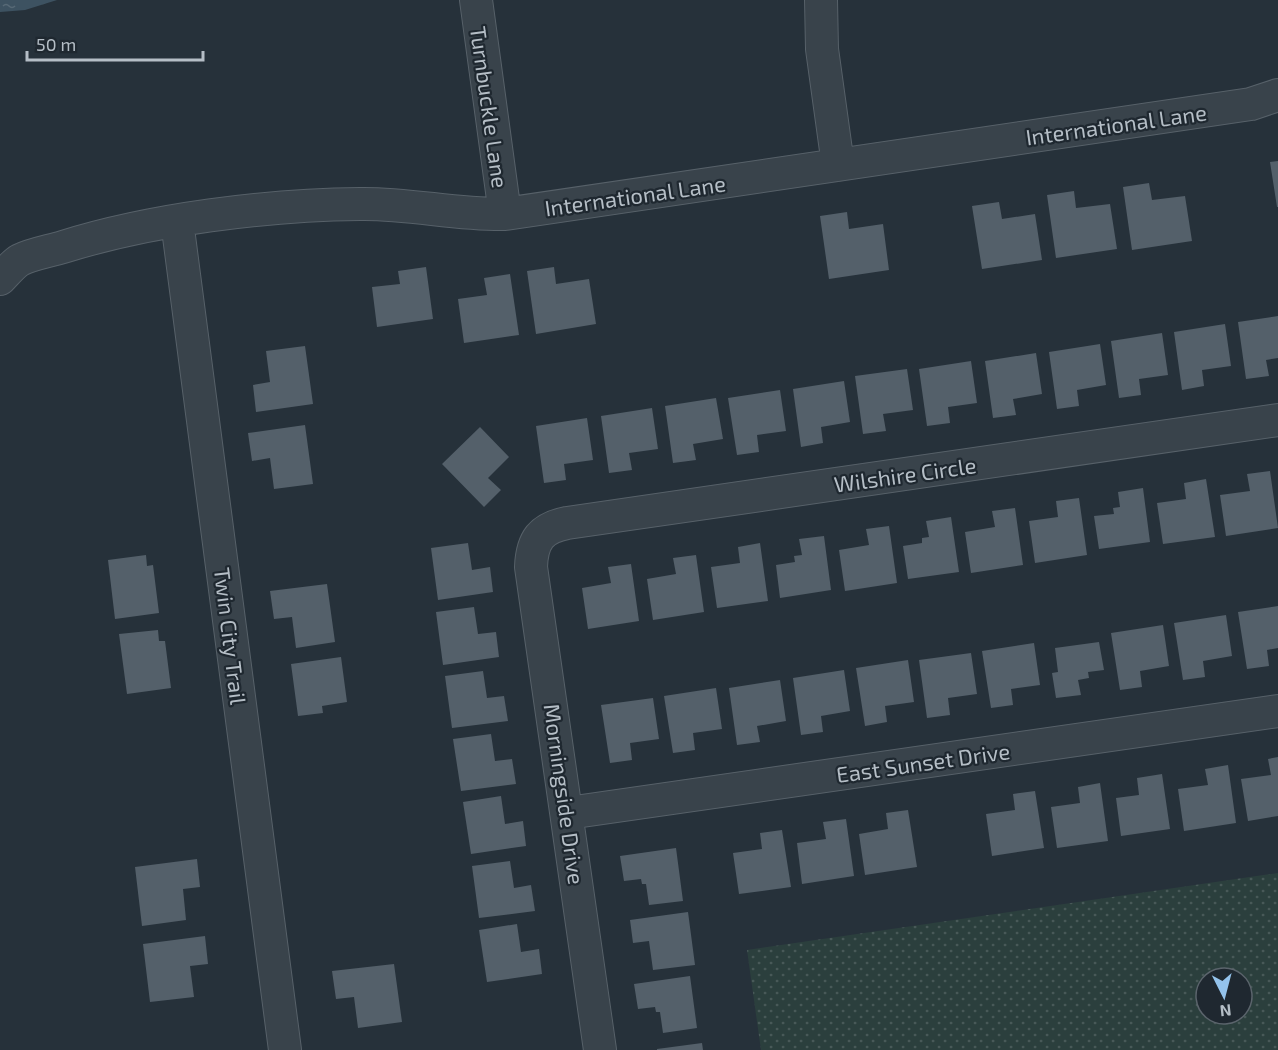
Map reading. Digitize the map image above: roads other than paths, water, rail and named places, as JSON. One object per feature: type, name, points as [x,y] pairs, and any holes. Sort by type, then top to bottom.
[{"type":"street","name":"Turnbuckle Lane","points":[[476,0],[505,214]]},
{"type":"street","points":[[821,0],[822,49],[838,165]]},
{"type":"street","name":"International Lane","points":[[0,279],[19,261],[112,232],[177,221],[274,209],[361,204],[421,206],[474,214],[505,214],[1251,105],[1278,95]]},
{"type":"street","name":"Twin City Trail","points":[[177,221],[285,1050]]},
{"type":"street","name":"Wilshire Circle","points":[[538,540],[549,527],[567,523],[1278,420]]},
{"type":"street","name":"Morningside Drive","points":[[538,540],[532,554],[531,567],[568,813],[600,1050]]},
{"type":"street","name":"East Sunset Drive","points":[[568,813],[1278,711]]},
{"type":"water","points":[[0,0],[57,0],[25,10],[0,12]]}]
